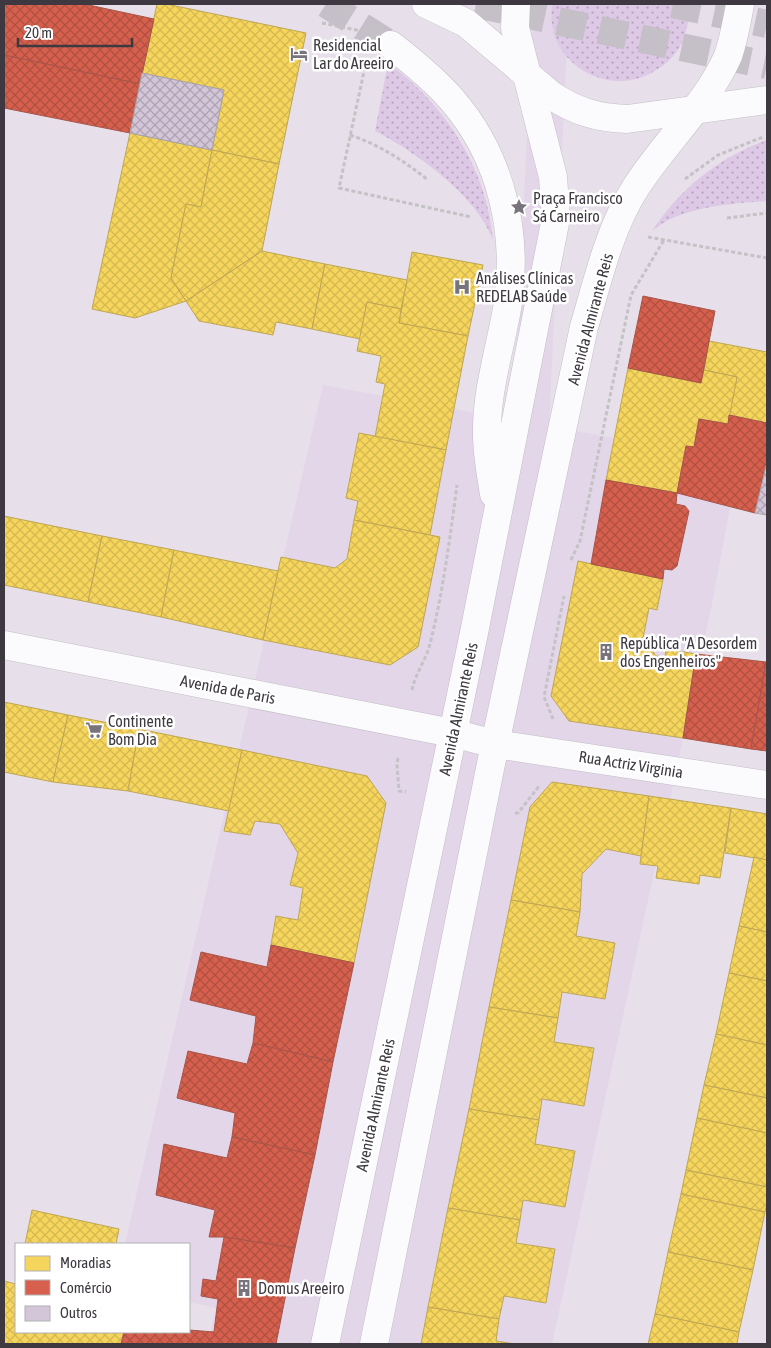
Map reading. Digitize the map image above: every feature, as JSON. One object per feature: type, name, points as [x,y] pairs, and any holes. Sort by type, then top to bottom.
[{"type":"main road","points":[[426,4],[466,23],[565,105],[606,119],[627,119],[767,100]]},
{"type":"main road","points":[[516,4],[515,28],[526,73]]},
{"type":"main road","points":[[695,110],[727,56],[735,32],[740,4]]},
{"type":"main road","points":[[391,45],[436,84],[453,101],[470,124],[494,168],[505,202],[509,225],[510,281],[488,408],[487,433],[489,464],[497,513]]},
{"type":"main road","name":"Avenida Almirante Reis","points":[[325,1344],[452,733],[556,218],[552,177],[526,73]]},
{"type":"main road","name":"Avenida Almirante Reis","points":[[374,1344],[495,744],[584,327],[601,267],[620,216],[635,188],[695,110]]},
{"type":"main road","name":"Avenida de Paris","points":[[4,645],[452,733],[495,744]]},
{"type":"main road","name":"Rua Actriz Virginia","points":[[495,744],[767,785]]},
{"type":"path","points":[[350,136],[370,142],[395,156],[428,180]]},
{"type":"path","points":[[727,218],[767,213]]},
{"type":"path","points":[[648,237],[767,258]]},
{"type":"shaded area","points":[[533,4],[569,4],[549,426],[739,461],[710,614],[552,1344],[208,1344],[216,1308],[190,1302],[190,1243],[125,1243],[323,385],[514,420]]},
{"type":"shaded area","points":[[552,4],[692,4],[683,40],[671,59],[652,73],[633,80],[619,81],[605,80],[592,75],[579,68],[569,59],[560,47],[554,34]]},
{"type":"shaded area","points":[[388,63],[409,79],[428,98],[460,140],[482,188],[493,240],[474,207],[443,177],[426,163],[375,131]]},
{"type":"shaded area","points":[[767,140],[767,201],[722,205],[691,211],[676,216],[652,231],[675,201],[702,176],[733,155]]},
{"type":"building: Moradias","points":[[157,4],[166,4],[306,33],[279,164],[212,150],[224,90],[142,73]]},
{"type":"building: Moradias","points":[[130,133],[212,150],[201,207],[186,204],[171,278],[186,301],[135,318],[92,309]]},
{"type":"building: Moradias","points":[[212,150],[279,164],[262,251],[186,301],[171,278],[186,204],[201,207]]},
{"type":"building: Moradias","points":[[262,251],[325,264],[312,329],[276,322],[273,335],[199,321],[186,301]]},
{"type":"building: Moradias","points":[[412,252],[483,265],[468,336],[399,323]]},
{"type":"building: Moradias","points":[[325,264],[407,280],[401,309],[367,302],[360,339],[312,329]]},
{"type":"building: Moradias","points":[[367,302],[401,309],[399,323],[468,336],[446,450],[375,437],[385,384],[376,382],[381,356],[357,351]]},
{"type":"building: Moradias","points":[[709,341],[767,352],[767,423],[729,415],[737,377],[704,370]]},
{"type":"building: Moradias","points":[[628,368],[701,383],[704,370],[737,377],[728,424],[699,419],[694,447],[686,446],[677,493],[606,480]]},
{"type":"building: Moradias","points":[[359,433],[446,450],[430,535],[354,520],[358,501],[346,498]]},
{"type":"building: Moradias","points":[[4,516],[102,536],[88,602],[4,585]]},
{"type":"building: Moradias","points":[[354,520],[440,537],[418,647],[390,665],[263,640],[281,557],[335,568],[347,559]]},
{"type":"building: Moradias","points":[[102,536],[174,550],[161,617],[88,602]]},
{"type":"building: Moradias","points":[[174,550],[278,571],[263,640],[161,617]]},
{"type":"building: Moradias","name":"República \"A Desordem dos Engenheiros\"","points":[[578,561],[663,579],[657,610],[649,608],[643,638],[656,656],[665,657],[666,649],[696,654],[683,738],[569,721],[551,696]]},
{"type":"building: Moradias","points":[[4,702],[68,715],[53,782],[4,772]]},
{"type":"building: Moradias","points":[[68,715],[139,729],[128,791],[53,782]]},
{"type":"building: Moradias","points":[[139,729],[242,750],[229,811],[128,791]]},
{"type":"building: Moradias","points":[[242,750],[367,776],[386,803],[354,963],[271,945],[276,916],[298,920],[303,888],[290,885],[298,853],[280,824],[255,821],[250,835],[224,831]]},
{"type":"building: Moradias","points":[[552,782],[649,796],[641,856],[606,849],[582,874],[580,912],[511,900],[530,807]]},
{"type":"building: Moradias","points":[[649,796],[731,808],[720,878],[700,875],[699,884],[656,878],[658,866],[640,864]]},
{"type":"building: Moradias","points":[[731,808],[767,814],[767,860],[725,853]]},
{"type":"building: Moradias","points":[[754,857],[767,860],[767,932],[739,926]]},
{"type":"building: Moradias","points":[[511,900],[580,912],[576,936],[615,943],[605,999],[562,992],[558,1018],[489,1007]]},
{"type":"building: Moradias","points":[[739,926],[767,932],[767,981],[729,973]]},
{"type":"building: Moradias","points":[[729,973],[767,981],[767,1045],[716,1034]]},
{"type":"building: Moradias","points":[[489,1007],[558,1018],[554,1042],[594,1048],[584,1106],[542,1099],[539,1120],[469,1109]]},
{"type":"building: Moradias","points":[[716,1034],[767,1045],[767,1098],[704,1085]]},
{"type":"building: Moradias","points":[[704,1085],[767,1098],[767,1133],[697,1118]]},
{"type":"building: Moradias","points":[[469,1109],[539,1120],[535,1144],[575,1151],[565,1207],[523,1200],[520,1220],[448,1208]]},
{"type":"building: Moradias","points":[[697,1118],[767,1133],[767,1187],[686,1170]]},
{"type":"building: Moradias","points":[[686,1170],[767,1187],[765,1212],[681,1194]]},
{"type":"building: Moradias","points":[[681,1194],[765,1212],[753,1270],[668,1252]]},
{"type":"building: Moradias","points":[[448,1208],[520,1220],[516,1243],[555,1249],[546,1303],[504,1296],[499,1319],[428,1307]]},
{"type":"building: Moradias","points":[[32,1210],[119,1229],[116,1243],[25,1243]]},
{"type":"building: Moradias","points":[[668,1252],[753,1270],[739,1332],[655,1314]]},
{"type":"building: Moradias","points":[[4,1281],[15,1284],[15,1333],[124,1333],[121,1344],[4,1344]]},
{"type":"building: Moradias","points":[[428,1307],[499,1319],[496,1341],[515,1344],[421,1344]]},
{"type":"building: Moradias","points":[[655,1314],[739,1332],[737,1344],[648,1344]]},
{"type":"building: Comércio","points":[[4,4],[84,4],[154,19],[140,84],[4,55]]},
{"type":"building: Comércio","points":[[4,55],[140,84],[130,133],[4,108]]},
{"type":"building: Comércio","points":[[643,296],[715,311],[701,383],[628,368]]},
{"type":"building: Comércio","points":[[729,415],[767,423],[767,462],[755,513],[677,493],[686,446],[694,447],[699,419],[728,424]]},
{"type":"building: Comércio","points":[[606,480],[677,493],[676,504],[685,506],[689,511],[677,566],[672,570],[664,569],[663,579],[591,564]]},
{"type":"building: Comércio","points":[[696,654],[766,662],[751,749],[683,738]]},
{"type":"building: Comércio","points":[[767,662],[767,751],[751,749]]},
{"type":"building: Comércio","points":[[271,945],[354,963],[333,1062],[253,1043],[256,1016],[190,1000],[201,952],[267,967]]},
{"type":"building: Comércio","points":[[253,1043],[333,1062],[315,1155],[232,1137],[235,1113],[177,1098],[188,1051],[247,1064]]},
{"type":"building: Comércio","points":[[232,1137],[315,1155],[295,1248],[224,1237],[209,1237],[215,1210],[156,1195],[164,1144],[227,1158]]},
{"type":"building: Comércio","name":"Domus Areeiro","points":[[224,1237],[295,1248],[276,1344],[121,1344],[124,1333],[190,1333],[190,1330],[214,1332],[218,1299],[201,1296],[203,1279],[216,1281]]},
{"type":"building: Outros","points":[[142,73],[224,90],[212,150],[130,133]]},
{"type":"building: Outros","points":[[767,462],[767,515],[755,513]]},
{"type":"tunnel","points":[[326,4],[391,45]]},
{"type":"tunnel","points":[[476,4],[767,65]]},
{"type":"tunnel","points":[[673,4],[767,24]]},
{"type":"place","name":"Residencial Lar do Areeiro","points":[[299,54]]},
{"type":"place","name":"Praça Francisco Sá Carneiro","points":[[519,207]]},
{"type":"place","name":"Análises Clínicas REDELAB Saúde","points":[[462,287]]},
{"type":"place","name":"República \"A Desordem dos Engenheiros\"","points":[[606,652]]},
{"type":"place","name":"Continente Bom Dia","points":[[94,730]]},
{"type":"place","name":"Domus Areeiro","points":[[244,1288]]}]
